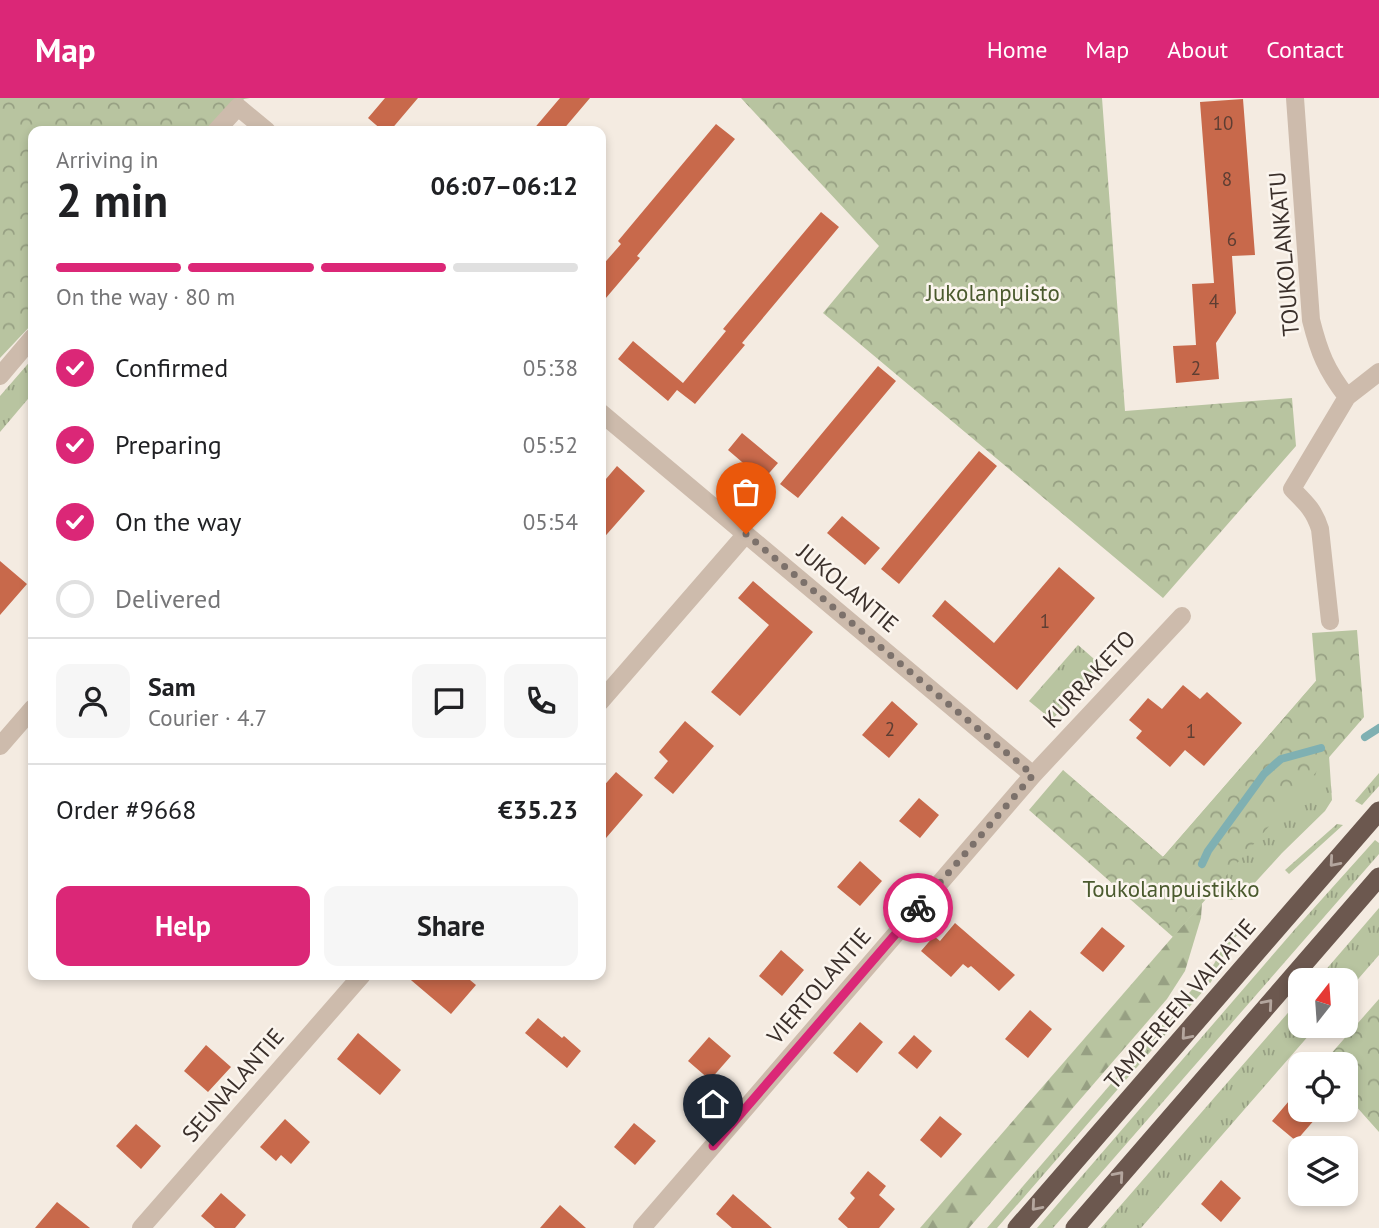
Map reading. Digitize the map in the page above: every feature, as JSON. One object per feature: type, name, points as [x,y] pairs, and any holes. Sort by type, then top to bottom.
[{"type":"highway","name":"TAMPEREEN VALTATIE","points":[[1017,1228],[1379,811]]},
{"type":"highway","points":[[1075,1228],[1379,877]]},
{"type":"street","name":"TOUKOLANKATU","points":[[1295,98],[1311,320],[1318,350],[1331,377],[1347,397]]},
{"type":"street","points":[[221,126],[238,107],[261,126]]},
{"type":"street","points":[[0,376],[28,343]]},
{"type":"street","points":[[1330,621],[1320,529],[1309,505],[1292,489],[1347,397],[1379,372]]},
{"type":"street","name":"JUKOLANTIE","points":[[606,417],[1033,775]]},
{"type":"street","points":[[606,695],[746,534]]},
{"type":"street","name":"KURRAKETO","points":[[1033,775],[1182,616]]},
{"type":"street","points":[[0,746],[28,714]]},
{"type":"street","name":"VIERTOLANTIE","points":[[642,1228],[1033,775]]},
{"type":"street","name":"SEUNALANTIE","points":[[141,1228],[358,980]]},
{"type":"green space","points":[[0,98],[250,98],[244,99],[219,126],[28,126],[28,328],[0,358]]},
{"type":"green space","name":"Jukolanpuisto","points":[[741,98],[1102,98],[1125,411],[1292,398],[1296,446],[1163,598],[823,313],[879,246]]},
{"type":"green space","points":[[28,364],[28,399],[0,432],[0,396]]},
{"type":"green space","name":"Toukolanpuistikko","points":[[1357,630],[1364,717],[1173,937],[1029,810],[1063,770],[1163,857],[1316,681],[1312,633]]},
{"type":"green space","points":[[1078,645],[1101,665],[1052,720],[1029,701]]},
{"type":"green space","points":[[1316,681],[1325,697],[1332,800],[1325,811],[1240,899],[1229,900],[1170,869],[1063,770],[1163,857]]},
{"type":"green space","points":[[1379,773],[1379,786],[1362,805],[1355,801]]},
{"type":"green space","points":[[1337,824],[1343,825],[1289,874],[1285,870]]},
{"type":"green space","points":[[1375,840],[1379,843],[1379,854],[1053,1228],[1037,1228],[1296,928]]},
{"type":"green space","points":[[1202,903],[1201,918],[1185,971],[1167,999],[969,1228],[920,1228]]},
{"type":"green space","points":[[1379,908],[1379,955],[1358,979],[1358,968],[1327,968]]},
{"type":"green space","points":[[1232,931],[1237,935],[1211,982],[997,1228],[987,1228],[1214,964]]},
{"type":"green space","points":[[1379,999],[1379,1132],[1358,1108],[1358,1052],[1333,1052],[1345,1038],[1358,1038],[1358,1023]]},
{"type":"green space","points":[[1288,1013],[1288,1038],[1307,1038],[1294,1052],[1288,1052],[1288,1059],[1141,1228],[1101,1228]]},
{"type":"building","points":[[385,98],[418,98],[394,126],[377,126],[368,118]]},
{"type":"building","points":[[560,98],[590,98],[566,126],[536,126]]},
{"type":"building","points":[[1243,99],[1255,255],[1232,256],[1236,313],[1216,343],[1219,379],[1176,383],[1173,346],[1196,345],[1192,284],[1214,283],[1200,102]]},
{"type":"building","points":[[716,124],[735,139],[637,256],[640,258],[606,298],[606,261],[621,244],[618,241]]},
{"type":"building","points":[[821,212],[839,227],[695,404],[677,390],[668,401],[618,359],[633,341],[683,383],[726,331],[723,329]]},
{"type":"building","points":[[878,366],[896,381],[798,498],[780,484]]},
{"type":"building","points":[[742,433],[778,463],[763,480],[728,450]]},
{"type":"building","points":[[979,451],[997,466],[899,584],[881,569]]},
{"type":"building","points":[[617,466],[645,491],[606,535],[606,479]]},
{"type":"building","points":[[842,516],[880,548],[865,565],[827,533]]},
{"type":"building","points":[[0,561],[27,584],[0,615]]},
{"type":"building","points":[[1059,567],[1095,598],[1017,690],[932,616],[945,600],[994,643]]},
{"type":"building","points":[[753,581],[813,632],[740,716],[711,692],[769,625],[738,598]]},
{"type":"building","points":[[1183,685],[1200,699],[1207,692],[1242,723],[1204,766],[1185,750],[1170,767],[1136,738],[1142,731],[1129,720],[1148,698],[1162,709]]},
{"type":"building","points":[[892,701],[918,724],[889,758],[862,735]]},
{"type":"building","points":[[685,721],[714,746],[673,794],[654,778],[668,761],[659,752]]},
{"type":"building","points":[[616,772],[643,795],[606,838],[606,783]]},
{"type":"building","points":[[919,798],[939,815],[920,838],[899,821]]},
{"type":"building","points":[[860,861],[882,881],[860,906],[837,887]]},
{"type":"building","points":[[955,923],[1015,975],[999,991],[971,966],[968,968],[963,964],[951,977],[921,951],[934,936],[940,941]]},
{"type":"building","points":[[1102,927],[1125,946],[1103,972],[1080,953]]},
{"type":"building","points":[[781,950],[804,970],[782,996],[759,976]]},
{"type":"building","points":[[411,980],[470,980],[476,985],[451,1014]]},
{"type":"building","points":[[1030,1010],[1052,1029],[1028,1058],[1005,1039]]},
{"type":"building","points":[[538,1018],[581,1051],[567,1068],[525,1033]]},
{"type":"building","points":[[860,1022],[883,1042],[857,1073],[833,1053]]},
{"type":"building","points":[[358,1033],[401,1070],[380,1095],[337,1059]]},
{"type":"building","points":[[914,1035],[932,1051],[917,1069],[898,1053]]},
{"type":"building","points":[[709,1037],[731,1056],[710,1080],[688,1061]]},
{"type":"building","points":[[206,1045],[231,1067],[208,1092],[184,1071]]},
{"type":"building","points":[[1288,1102],[1288,1122],[1313,1122],[1300,1136],[1290,1136],[1272,1121]]},
{"type":"building","points":[[940,1116],[962,1134],[941,1158],[920,1140]]},
{"type":"building","points":[[285,1119],[310,1142],[291,1164],[281,1155],[276,1161],[260,1147]]},
{"type":"building","points":[[634,1123],[656,1141],[635,1165],[614,1147]]},
{"type":"building","points":[[136,1124],[161,1146],[141,1169],[116,1146]]},
{"type":"building","points":[[868,1171],[886,1186],[879,1195],[895,1209],[879,1228],[848,1228],[838,1219],[855,1198],[850,1193]]},
{"type":"building","points":[[1221,1180],[1241,1198],[1221,1222],[1201,1204]]},
{"type":"building","points":[[221,1193],[246,1215],[235,1228],[215,1228],[201,1216]]},
{"type":"building","points":[[733,1194],[772,1228],[732,1228],[716,1214]]},
{"type":"building","points":[[57,1202],[90,1228],[35,1228]]},
{"type":"building","points":[[560,1205],[586,1228],[540,1228]]},
{"type":"waterway","points":[[1365,737],[1379,728]]},
{"type":"waterway","points":[[1202,864],[1208,851],[1264,774],[1281,759],[1321,748]]},
{"type":"way so far","points":[[746,534],[1033,775],[918,908]]},
{"type":"route","points":[[713,1146],[918,908]]}]
